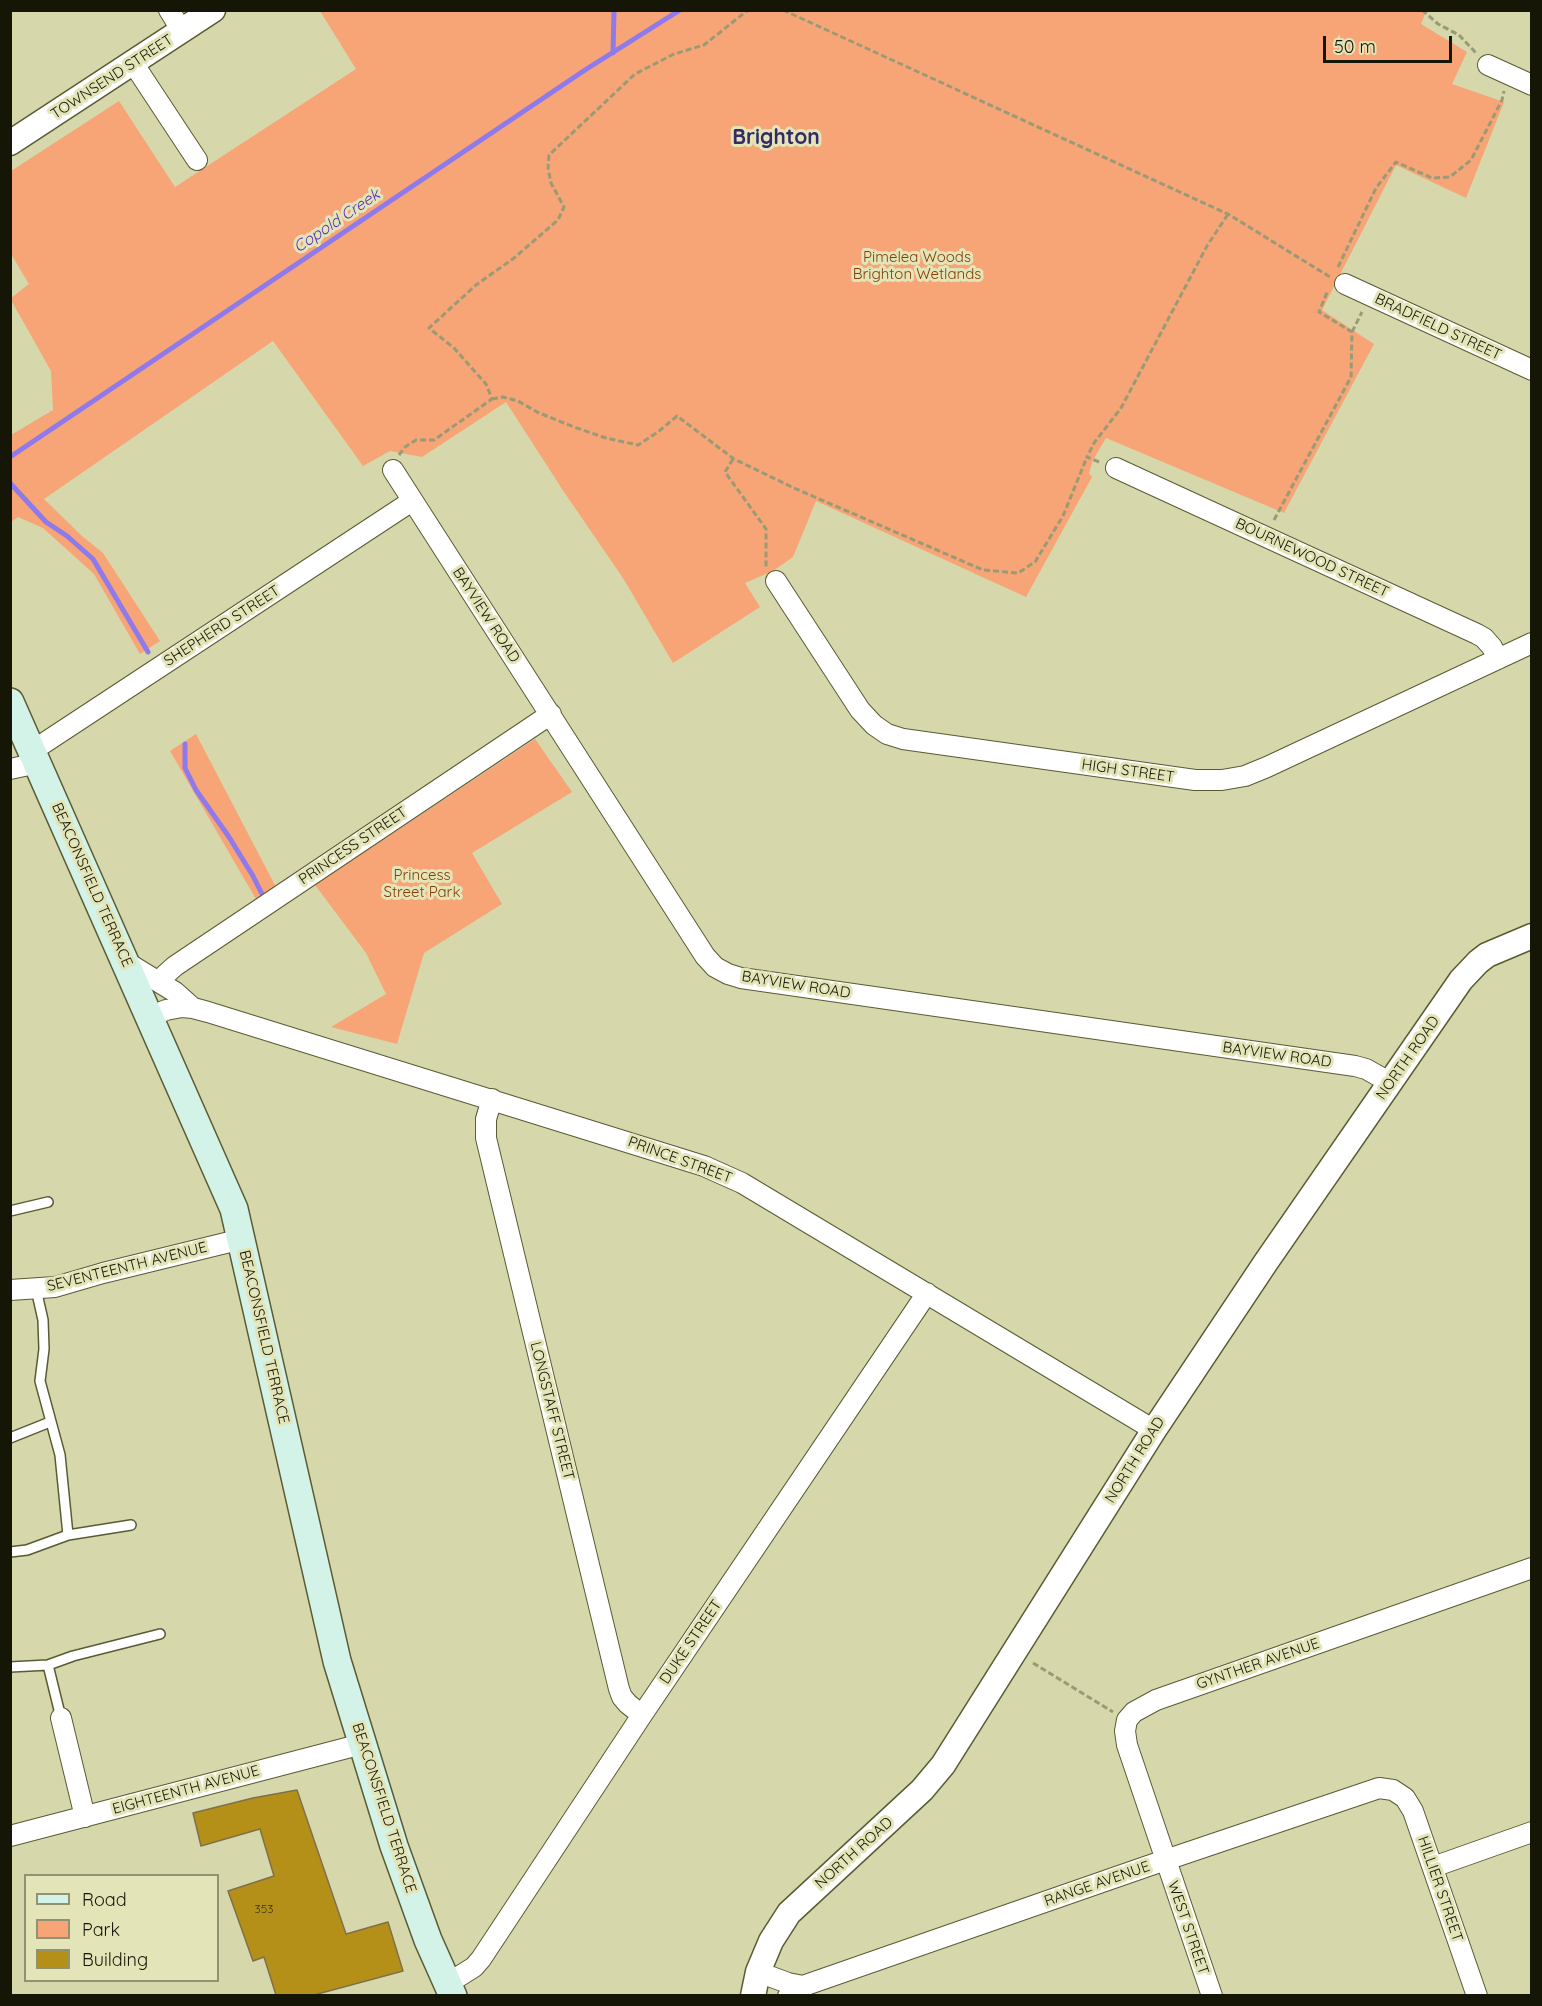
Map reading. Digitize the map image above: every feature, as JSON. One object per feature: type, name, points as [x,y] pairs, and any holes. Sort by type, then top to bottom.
[{"type":"main road","name":"BEACONSFIELD TERRACE","points":[[10,702],[234,1209],[337,1661],[394,1846],[428,1940],[450,1989]]},
{"type":"street","points":[[169,10],[182,31]]},
{"type":"street","name":"TOWNSEND STREET","points":[[10,144],[213,10]]},
{"type":"street","points":[[133,63],[197,160]]},
{"type":"street","points":[[1488,65],[1532,85]]},
{"type":"street","name":"BRADFIELD STREET","points":[[1345,284],[1532,370]]},
{"type":"street","name":"BOURNEWOOD STREET","points":[[1116,468],[1477,634],[1492,647],[1498,659]]},
{"type":"street","name":"BAYVIEW ROAD","points":[[393,470],[705,956],[715,967],[728,974],[1355,1066],[1366,1069],[1391,1083]]},
{"type":"street","name":"SHEPHERD STREET","points":[[35,757],[412,501]]},
{"type":"street","name":"HIGH STREET","points":[[776,581],[860,710],[874,725],[887,734],[903,739],[1195,780],[1233,778],[1267,767],[1532,643]]},
{"type":"street","name":"PRINCESS STREET","points":[[161,983],[165,975],[175,966],[551,714]]},
{"type":"street","points":[[10,769],[35,757]]},
{"type":"street","name":"NORTH ROAD","points":[[755,1984],[771,1941],[789,1913],[922,1790],[944,1765],[1154,1430],[1266,1262],[1469,970],[1487,956],[1532,936]]},
{"type":"street","name":"PRINCE STREET","points":[[126,962],[161,983],[193,1008],[704,1166],[742,1183],[1154,1430]]},
{"type":"street","name":"PRINCE STREET","points":[[150,1017],[166,1010],[193,1008]]},
{"type":"street","name":"LONGSTAFF STREET","points":[[492,1099],[486,1119],[486,1138],[614,1666],[622,1697],[642,1715]]},
{"type":"street","name":"SEVENTEENTH AVENUE","points":[[10,1290],[56,1287],[103,1273],[242,1239]]},
{"type":"street","name":"DUKE STREET","points":[[450,1989],[481,1959],[642,1715],[927,1293]]},
{"type":"street","name":"GYNTHER AVENUE","points":[[1127,1720],[1134,1712],[1156,1700],[1532,1568]]},
{"type":"street","points":[[61,1718],[85,1817]]},
{"type":"street","points":[[1127,1720],[1125,1731],[1127,1745],[1166,1860]]},
{"type":"street","name":"EIGHTEENTH AVENUE","points":[[10,1836],[362,1744]]},
{"type":"street","name":"RANGE AVENUE","points":[[755,1984],[788,1983],[795,1991],[1364,1792],[1379,1788],[1393,1790]]},
{"type":"street","name":"HILLIER STREET","points":[[1393,1790],[1405,1798],[1413,1811],[1477,1995]]},
{"type":"street","points":[[1433,1867],[1532,1833]]},
{"type":"street","name":"WEST STREET","points":[[1166,1860],[1212,1995]]},
{"type":"lane","points":[[10,1211],[48,1202]]},
{"type":"lane","points":[[36,1288],[43,1320],[44,1349],[40,1381],[60,1455],[68,1535]]},
{"type":"lane","points":[[10,1438],[50,1422]]},
{"type":"lane","points":[[10,1552],[27,1550],[68,1535],[131,1525]]},
{"type":"lane","points":[[10,1667],[48,1665],[73,1656],[160,1634]]},
{"type":"lane","points":[[48,1665],[61,1718]]},
{"type":"path","points":[[492,399],[486,384],[469,364],[454,348],[429,328],[476,285],[514,258],[558,220],[564,207],[551,183],[548,168],[549,155],[635,74],[674,54],[704,45],[748,10]]},
{"type":"path","points":[[783,10],[1228,214],[1332,279],[1345,284]]},
{"type":"path","points":[[1422,10],[1438,24],[1459,35],[1488,65]]},
{"type":"path","points":[[393,470],[396,459],[405,447],[416,440],[434,440],[492,399],[503,397],[518,401],[537,412],[574,427],[606,438],[638,445],[678,416],[734,459],[794,488],[983,570],[1018,573],[1035,562],[1063,516],[1094,443],[1121,408],[1207,246],[1228,214]]},
{"type":"path","points":[[1352,332],[1371,295]]},
{"type":"path","points":[[1087,458],[1116,468]]},
{"type":"path","points":[[734,459],[725,472],[766,529],[765,566],[769,575],[776,581]]},
{"type":"path","points":[[1033,1663],[1127,1720]]},
{"type":"green space","name":"Pimelea Woods Brighton Wetlands","points":[[320,11],[1426,11],[1421,24],[1467,52],[1452,84],[1504,102],[1466,198],[1396,165],[1322,310],[1374,344],[1284,513],[1106,438],[1093,460],[1089,473],[1092,477],[1026,597],[816,501],[793,557],[773,571],[745,583],[760,607],[673,663],[623,578],[506,402],[422,457],[390,451],[363,466],[273,341],[44,499],[103,553],[160,641],[140,654],[94,574],[43,528],[18,517],[11,522],[11,435],[53,410],[51,371],[11,300],[29,284],[11,254],[11,171],[119,101],[175,187],[356,69]]},
{"type":"green space","points":[[196,734],[279,893],[260,906],[170,751]]},
{"type":"green space","name":"Princess Street Park","points":[[535,739],[572,792],[472,853],[502,904],[424,953],[397,1044],[331,1027],[386,994],[366,953],[315,885]]},
{"type":"building","points":[[297,1790],[346,1934],[388,1922],[403,1971],[314,1995],[276,1995],[264,1957],[253,1961],[228,1891],[274,1876],[260,1829],[201,1846],[193,1813]]},
{"type":"waterway","points":[[613,53],[614,10]]},
{"type":"waterway","name":"Copold Creek","points":[[10,457],[585,70],[680,10]]},
{"type":"waterway","points":[[10,483],[46,522],[67,536],[93,559],[148,652]]},
{"type":"waterway","points":[[185,744],[185,768],[196,790],[229,837],[265,900]]},
{"type":"district","name":"Brighton","points":[[776,138]]}]
